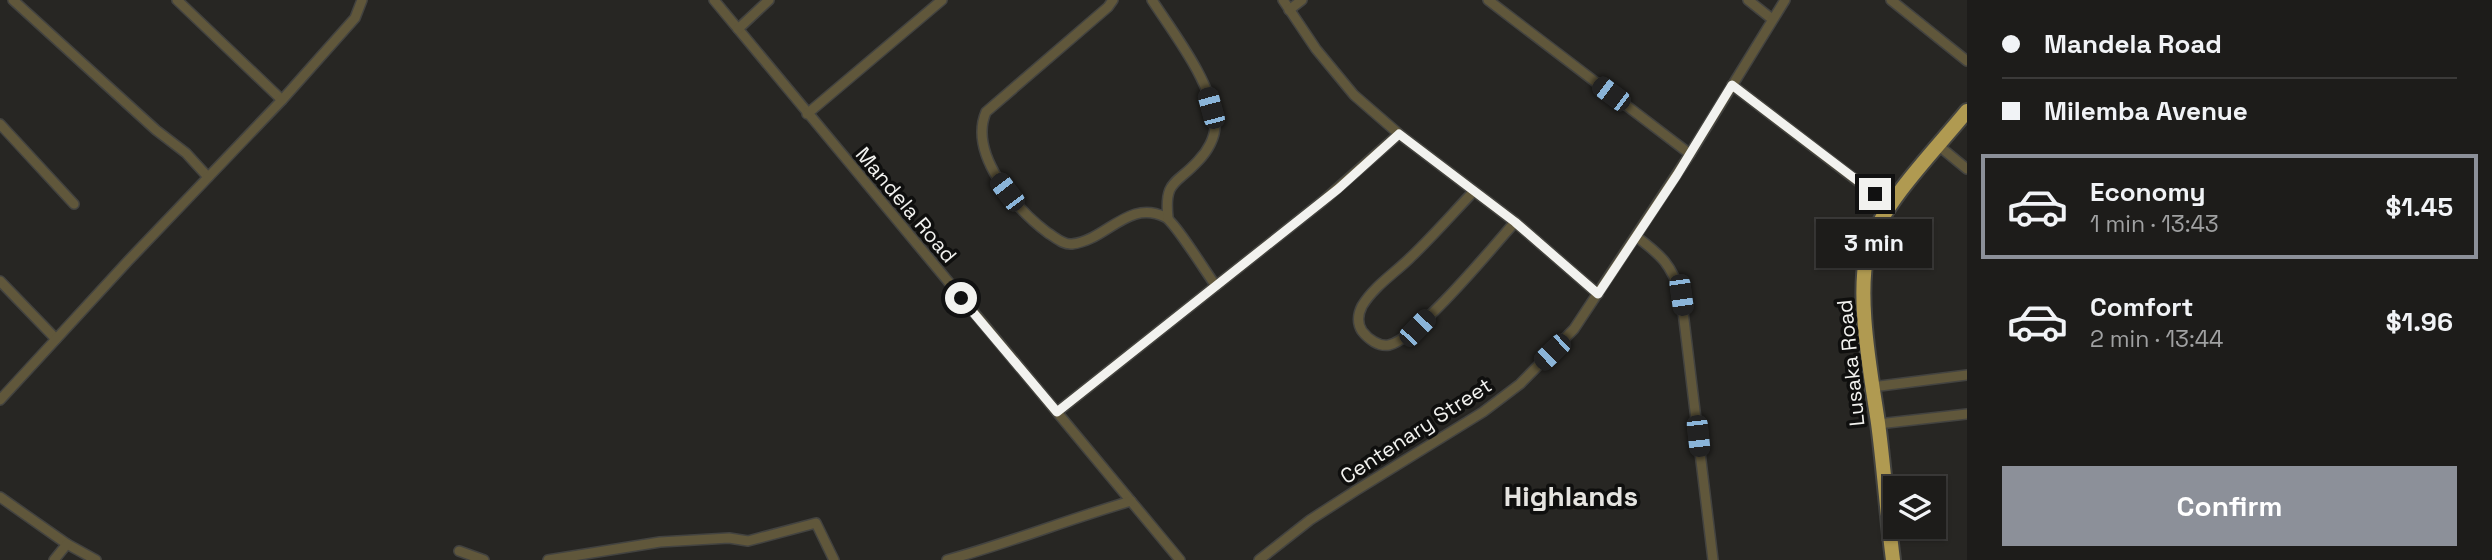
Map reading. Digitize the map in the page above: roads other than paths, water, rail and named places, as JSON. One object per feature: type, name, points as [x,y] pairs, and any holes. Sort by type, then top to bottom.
[{"type":"highway","name":"Lusaka Road","points":[[1892,560],[1867,349],[1864,277],[1866,254],[1890,206],[1967,111]]},
{"type":"street","points":[[13,0],[156,130],[186,153],[208,177]]},
{"type":"street","points":[[177,0],[282,100]]},
{"type":"street","points":[[0,400],[282,100],[355,18],[362,0]]},
{"type":"street","name":"Mandela Road","points":[[714,0],[1180,560]]},
{"type":"street","points":[[738,29],[769,0]]},
{"type":"street","points":[[807,114],[942,0]]},
{"type":"street","points":[[1113,0],[1095,19],[986,112],[982,121],[985,146],[998,180],[1016,205],[1060,241],[1070,244],[1083,240],[1118,224],[1136,212],[1144,211],[1168,218]]},
{"type":"street","points":[[1152,0],[1195,68],[1207,93],[1216,124],[1212,141],[1198,161],[1172,184],[1168,191],[1168,218],[1216,286]]},
{"type":"street","points":[[1283,0],[1341,80],[1399,134],[1515,222],[1598,294]]},
{"type":"street","points":[[1290,10],[1302,0]]},
{"type":"street","points":[[1488,0],[1690,154]]},
{"type":"street","points":[[1748,0],[1772,19]]},
{"type":"street","name":"Centenary Street","points":[[1259,560],[1310,520],[1483,412],[1511,391],[1574,329],[1637,237],[1785,0]]},
{"type":"street","points":[[1891,0],[1967,61]]},
{"type":"street","points":[[1732,85],[1890,206]]},
{"type":"street","points":[[0,124],[74,204]]},
{"type":"street","points":[[1057,412],[1351,178],[1399,134]]},
{"type":"street","points":[[1938,146],[1967,169]]},
{"type":"street","points":[[1474,191],[1361,307],[1358,319],[1362,330],[1373,342],[1388,345],[1408,336],[1477,266],[1515,222]]},
{"type":"street","points":[[1637,237],[1666,260],[1675,274],[1681,295],[1713,560]]},
{"type":"street","points":[[0,282],[56,339]]},
{"type":"street","points":[[1872,387],[1967,375]]},
{"type":"street","points":[[1878,424],[1967,414]]},
{"type":"street","points":[[0,497],[67,544],[96,560]]},
{"type":"street","points":[[947,560],[996,547],[1058,523],[1130,501]]},
{"type":"street","points":[[548,560],[660,542],[729,538],[748,541],[816,523],[834,560]]},
{"type":"street","points":[[54,560],[67,544]]},
{"type":"street","points":[[459,551],[484,560]]},
{"type":"district","name":"Highlands","points":[[1571,496]]}]
